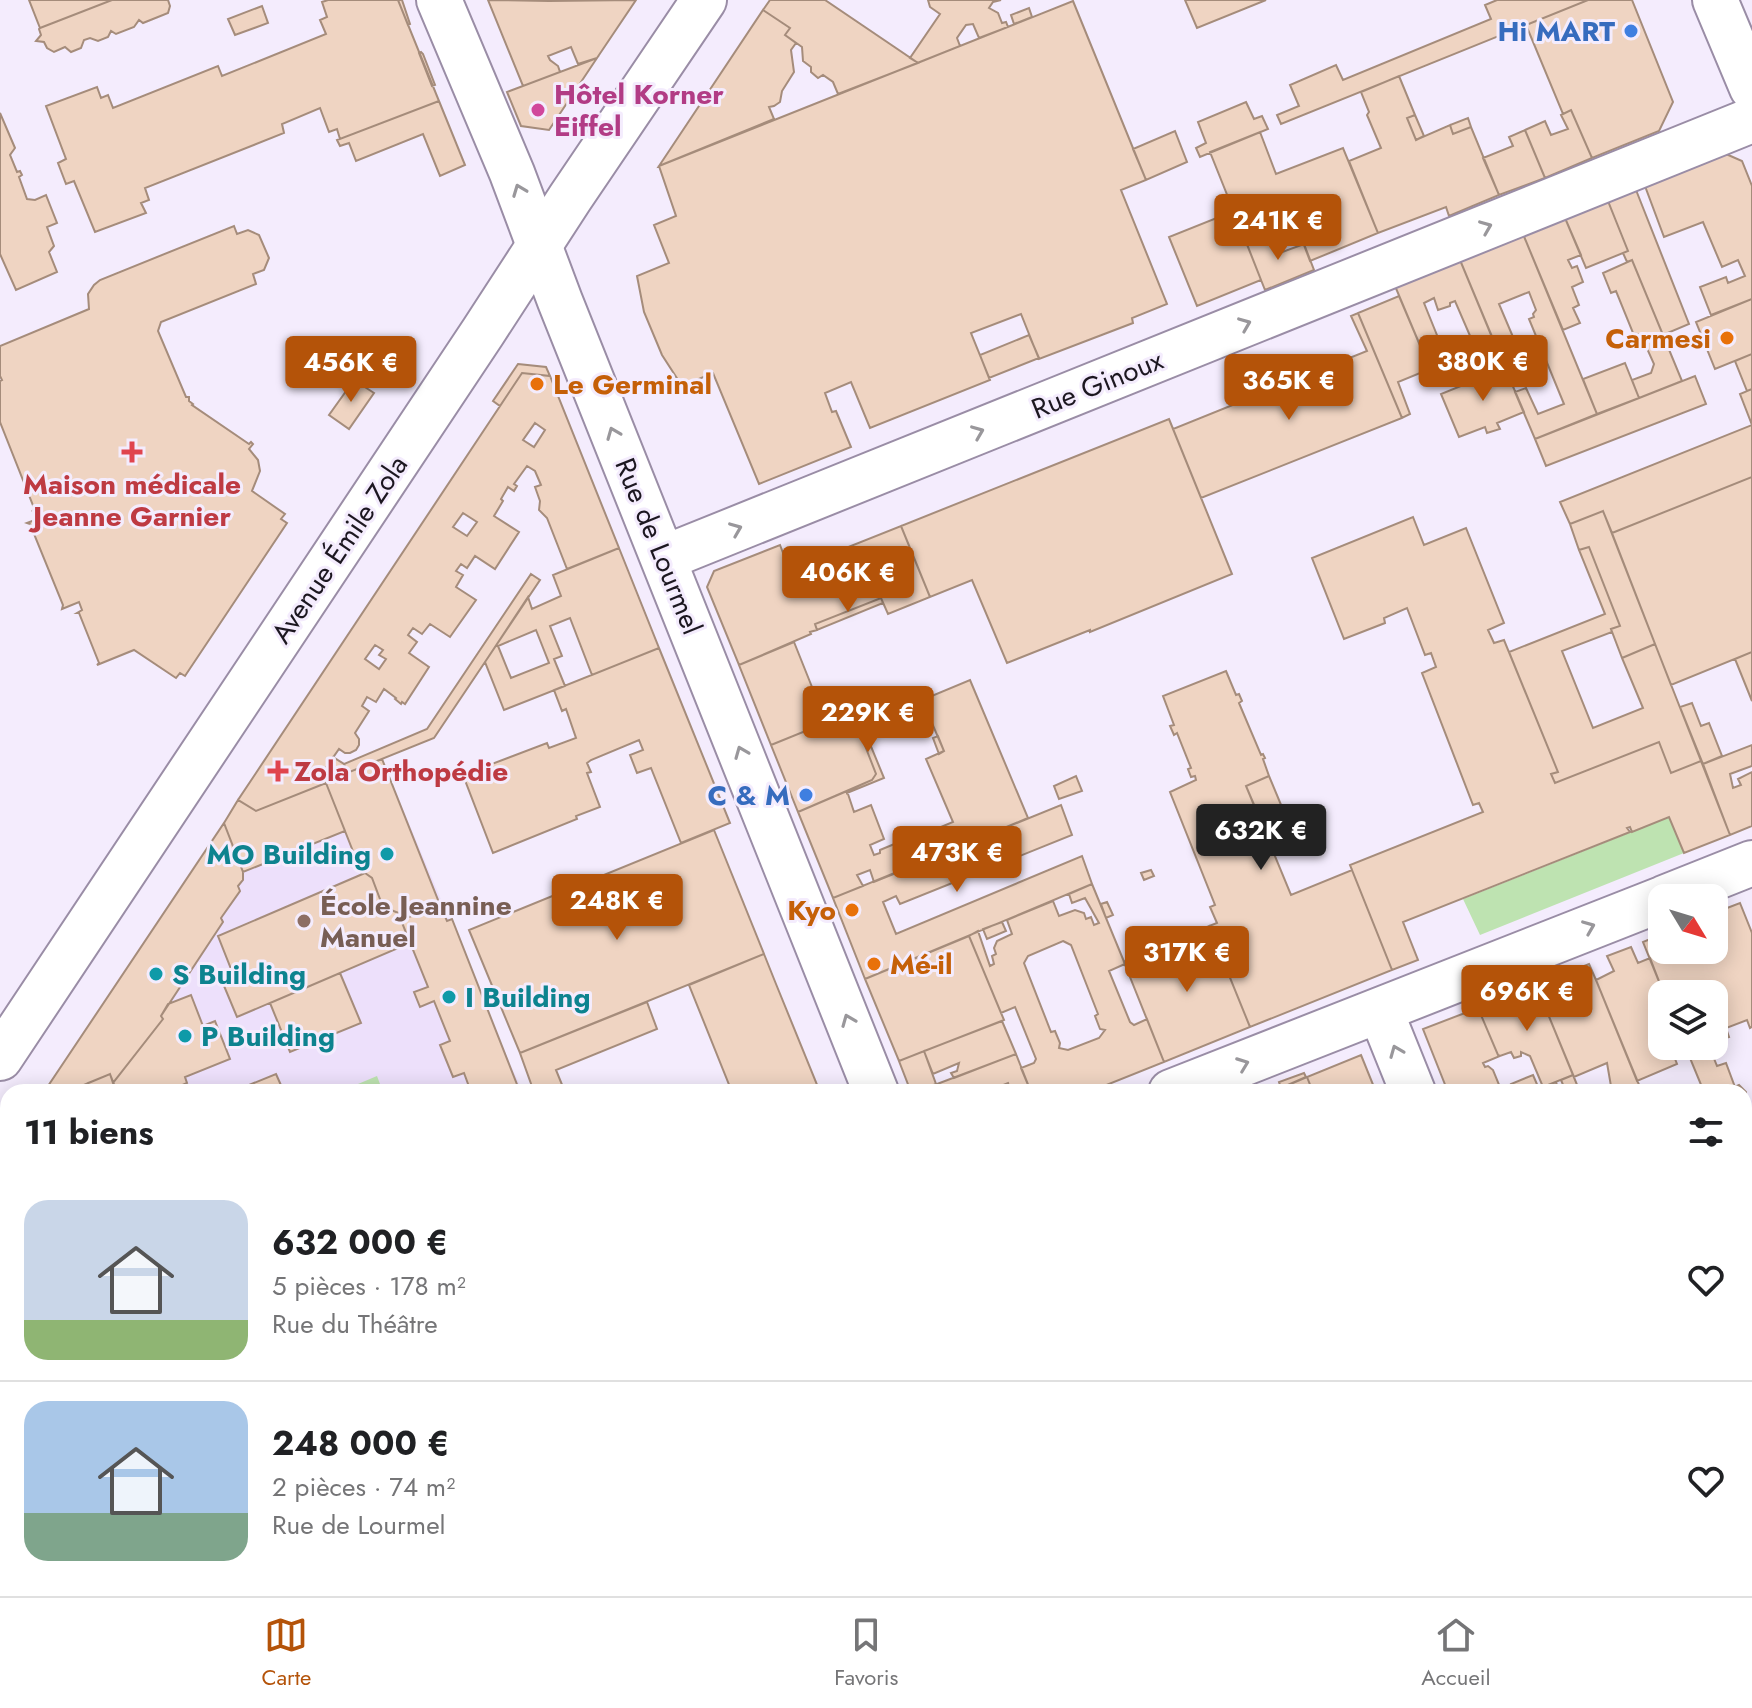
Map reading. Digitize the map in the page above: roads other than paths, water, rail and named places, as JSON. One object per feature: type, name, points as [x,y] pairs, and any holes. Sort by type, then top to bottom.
[{"type":"street","name":"Rue de Lourmel","points":[[439,0],[512,173],[560,301],[873,1084]]},
{"type":"street","name":"Avenue Émile Zola","points":[[0,1058],[704,0]]},
{"type":"street","points":[[1715,0],[1752,88]]},
{"type":"street","name":"Rue Ginoux","points":[[664,558],[1752,120]]},
{"type":"street","points":[[1699,884],[1752,863]]},
{"type":"street","points":[[1191,1084],[1648,904]]},
{"type":"street","points":[[1380,1010],[1410,1084]]},
{"type":"place","name":"Hi MART","points":[[1631,31]]},
{"type":"place","name":"Hôtel Korner Eiffel","points":[[538,110]]},
{"type":"place","name":"Carmesi","points":[[1727,338]]},
{"type":"place","name":"Le Germinal","points":[[537,384]]},
{"type":"place","name":"Maison médicale Jeanne Garnier","points":[[132,452]]},
{"type":"place","name":"Zola Orthopédie","points":[[278,771]]},
{"type":"place","name":"C & M","points":[[806,795]]},
{"type":"place","name":"MO Building","points":[[387,854]]},
{"type":"place","name":"Kyo","points":[[852,910]]},
{"type":"place","name":"École Jeannine Manuel","points":[[304,921]]},
{"type":"place","name":"Mé-il","points":[[874,964]]},
{"type":"place","name":"S Building","points":[[156,974]]},
{"type":"place","name":"I Building","points":[[449,997]]},
{"type":"place","name":"P Building","points":[[185,1036]]}]
